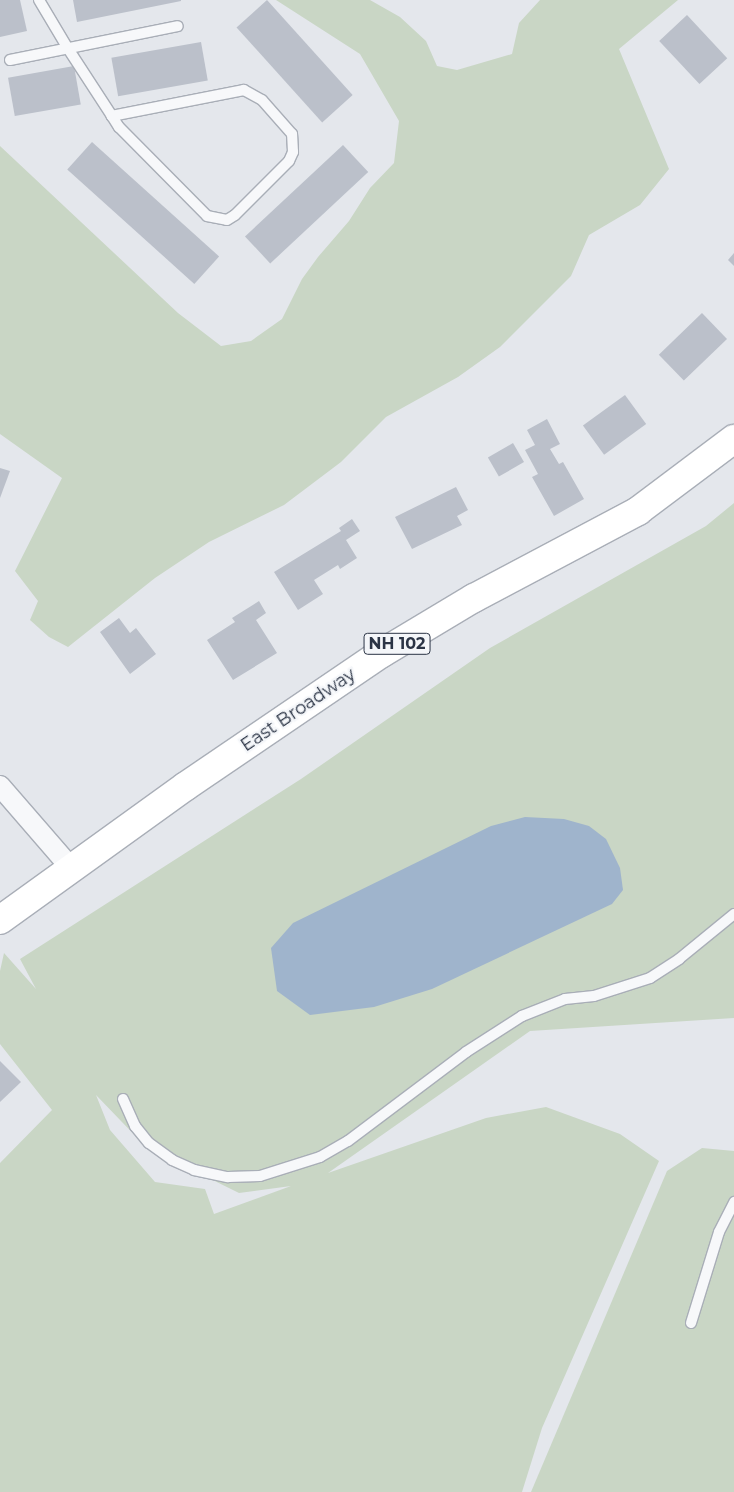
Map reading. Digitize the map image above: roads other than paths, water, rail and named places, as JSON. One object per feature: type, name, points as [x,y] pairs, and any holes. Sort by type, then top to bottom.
[{"type":"main road","name":"East Broadway","points":[[0,920],[382,653],[474,598],[638,511],[734,439]]},
{"type":"street","points":[[0,786],[72,869]]},
{"type":"lane","points":[[39,0],[67,47],[112,116],[128,138],[198,208],[216,219],[227,220],[235,214],[289,162],[293,152],[292,134],[262,100],[244,90],[112,116]]},
{"type":"lane","points":[[10,60],[178,26]]},
{"type":"lane","points":[[123,1099],[135,1126],[149,1143],[172,1160],[194,1170],[228,1177],[260,1176],[294,1166],[320,1157],[369,1127],[494,1032],[544,1006],[565,999],[594,996],[650,978],[679,959],[734,914]]},
{"type":"lane","points":[[691,1323],[719,1232],[734,1202]]},
{"type":"water","points":[[525,817],[564,819],[589,826],[606,839],[620,868],[623,890],[612,904],[432,989],[374,1007],[310,1015],[277,991],[271,948],[293,923],[491,826]]}]
